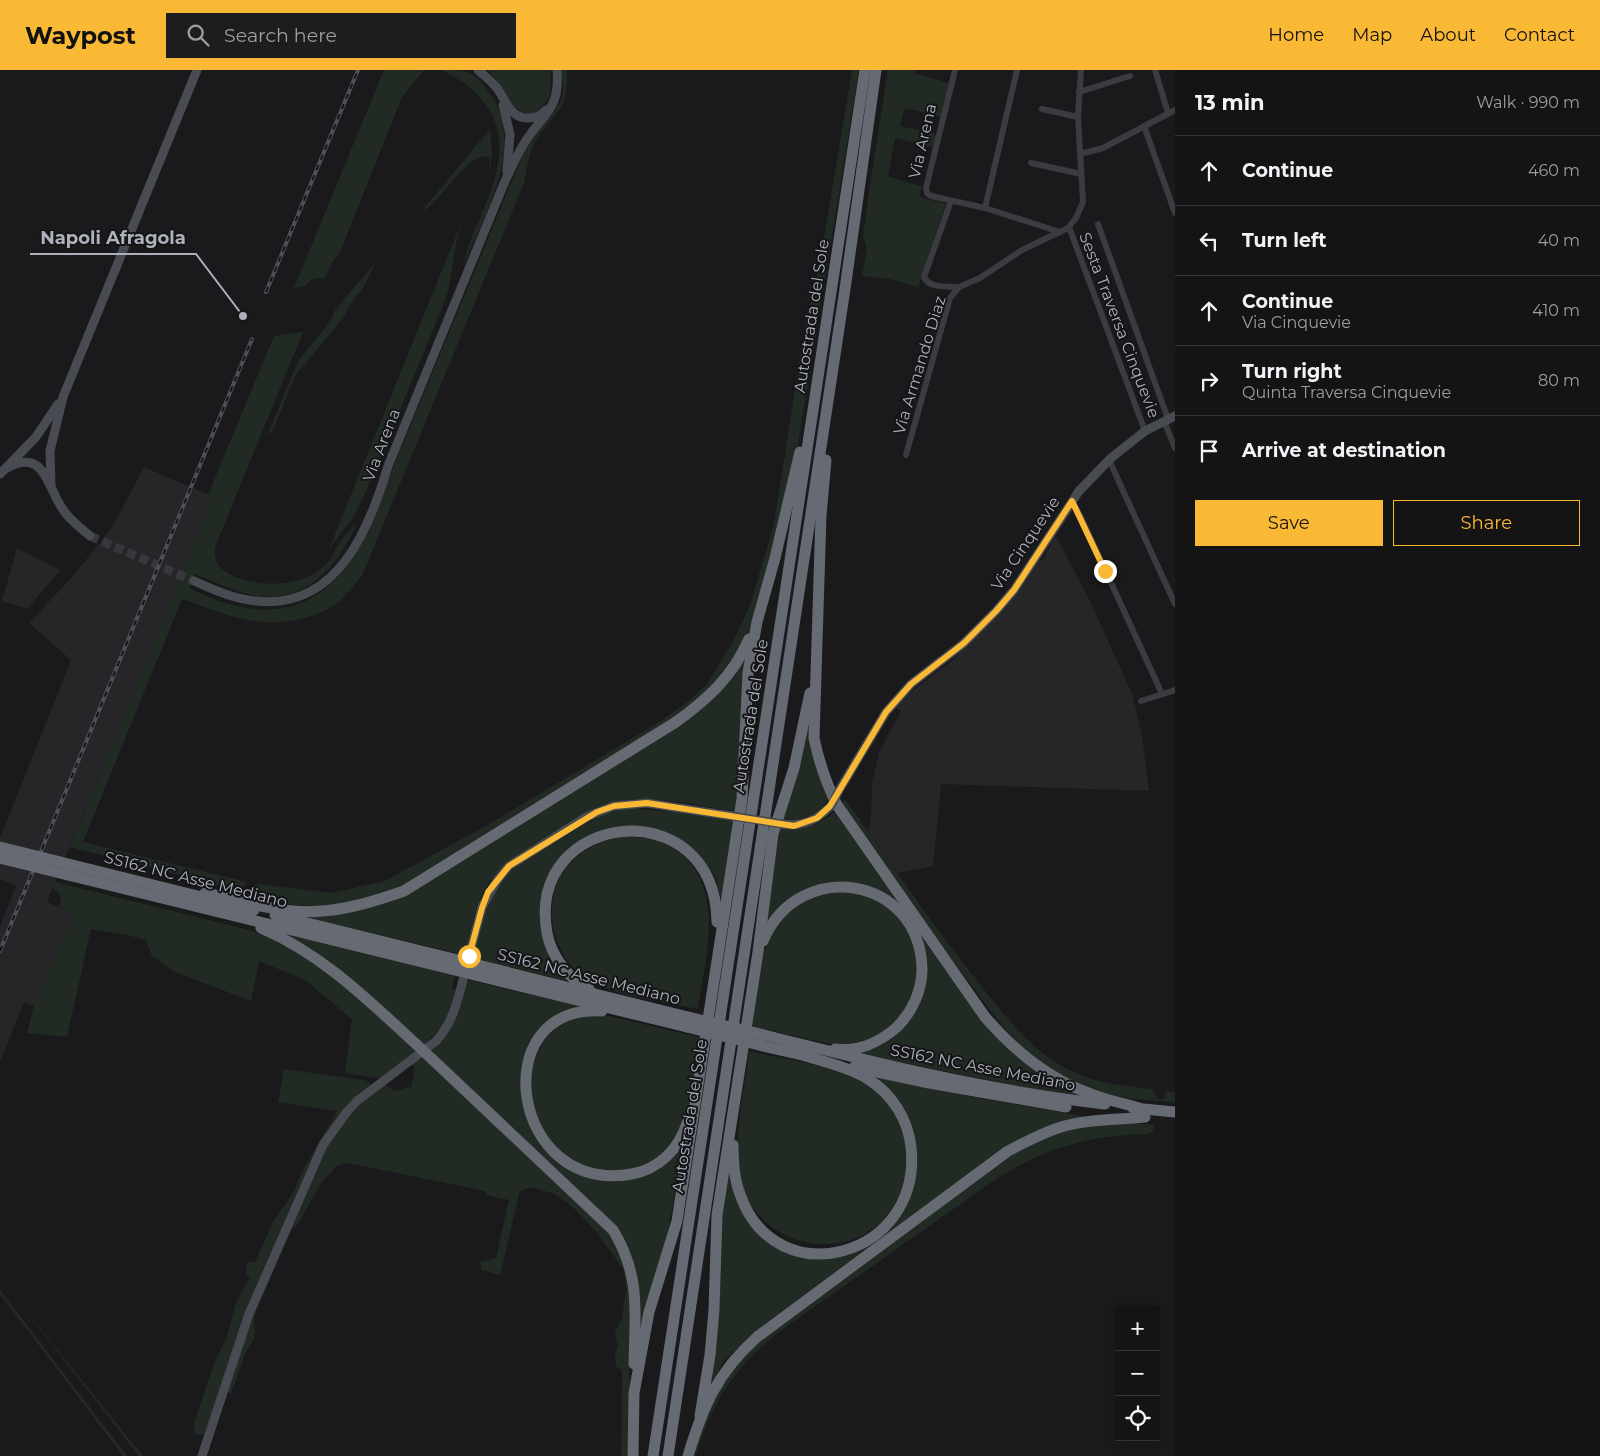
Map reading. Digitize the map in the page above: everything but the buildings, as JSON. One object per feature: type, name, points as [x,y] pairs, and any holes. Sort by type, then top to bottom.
[{"type":"highway","name":"Autostrada del Sole","points":[[653,1456],[865,70]]},
{"type":"highway","name":"Autostrada del Sole","points":[[668,1456],[836,349],[876,70]]},
{"type":"highway","points":[[634,1393],[649,1312],[677,1221],[742,799],[748,673],[757,622],[775,558],[798,458],[832,288]]},
{"type":"highway","points":[[836,349],[821,515],[814,738],[827,784],[837,805],[986,1017],[1007,1042],[1048,1074],[1092,1095],[1142,1113]]},
{"type":"highway","points":[[253,915],[286,911],[331,911],[355,907],[404,890],[676,722],[705,701],[726,680],[742,656],[757,622]]},
{"type":"highway","points":[[688,1456],[700,1416],[713,1319],[717,1215],[758,952],[773,834],[804,724],[816,654]]},
{"type":"highway","points":[[601,995],[582,986],[570,976],[555,955],[548,940],[545,920],[549,890],[559,868],[572,852],[590,840],[612,831],[633,829],[657,833],[671,839],[688,851],[708,876],[714,893],[718,947]]},
{"type":"highway","name":"SS162 NC Asse Mediano","points":[[0,846],[139,881],[253,915],[628,1012],[688,1022]]},
{"type":"highway","name":"SS162 NC Asse Mediano","points":[[0,858],[230,916],[253,915],[601,995],[688,1022],[763,1041],[1034,1095],[1175,1119]]},
{"type":"highway","points":[[758,952],[773,921],[789,904],[809,892],[834,887],[865,890],[885,899],[903,914],[915,934],[922,955],[922,978],[916,1000],[904,1020],[888,1035],[867,1046],[845,1050],[798,1048]]},
{"type":"highway","points":[[253,915],[321,961],[416,1044],[614,1230],[630,1262],[634,1284],[633,1456]]},
{"type":"highway","points":[[628,1012],[590,1010],[566,1016],[548,1027],[538,1040],[526,1073],[526,1094],[534,1126],[548,1147],[569,1164],[603,1176],[622,1176],[644,1172],[661,1163],[684,1134],[696,1095]]},
{"type":"highway","points":[[732,1118],[733,1157],[740,1195],[759,1227],[773,1239],[791,1248],[809,1253],[831,1254],[852,1250],[871,1240],[887,1227],[897,1212],[910,1181],[912,1158],[910,1136],[903,1118],[894,1103],[869,1080],[855,1072],[798,1048]]},
{"type":"highway","name":"SS162 NC Asse Mediano","points":[[1142,1113],[1175,1112]]},
{"type":"highway","points":[[700,1416],[720,1376],[736,1356],[757,1337],[1008,1151],[1035,1137],[1062,1127],[1142,1113]]},
{"type":"street","points":[[51,485],[50,451],[62,397],[197,70]]},
{"type":"street","name":"Via Arena","points":[[478,70],[497,88],[510,110],[522,118],[539,116],[555,98]]},
{"type":"street","name":"Via Arena","points":[[194,581],[239,598],[276,602],[307,594],[322,585],[338,571],[364,528],[505,181],[525,141],[552,108],[555,98],[557,70]]},
{"type":"street","name":"Via Arena","points":[[955,70],[926,188],[927,193],[931,196],[985,208],[1060,232]]},
{"type":"street","points":[[985,208],[1017,70]]},
{"type":"street","points":[[1069,227],[1076,218],[1083,202],[1078,117],[1078,92],[1081,70]]},
{"type":"street","points":[[1080,154],[1103,148],[1172,112],[1155,70]]},
{"type":"street","points":[[1078,92],[1130,76]]},
{"type":"street","name":"Via Arena","points":[[489,80],[505,111],[510,134],[505,181]]},
{"type":"street","points":[[1042,108],[1078,117]]},
{"type":"street","points":[[1144,126],[1175,213]]},
{"type":"street","points":[[1031,163],[1081,174]]},
{"type":"street","points":[[951,201],[924,276],[926,281],[932,285],[959,287]]},
{"type":"street","points":[[1098,224],[1169,419],[1175,448]]},
{"type":"street","name":"Via Armando Diaz","points":[[906,455],[950,298],[959,287],[980,278],[1022,250],[1069,227]]},
{"type":"street","name":"Sesta Traversa Cinquevie","points":[[1069,227],[1146,431]]},
{"type":"street","points":[[4,471],[36,437],[62,397]]},
{"type":"street","name":"Via Cinquevie","points":[[469,956],[482,908],[498,879],[509,866],[586,817],[614,806],[647,803],[794,826],[809,822],[830,806],[886,712],[911,684],[964,643],[996,611],[1014,590],[1072,501],[1109,460],[1146,431],[1169,419]]},
{"type":"street","points":[[1109,460],[1175,604]]},
{"type":"street","points":[[4,471],[21,462],[35,464],[44,473],[63,510],[90,536]]},
{"type":"street","points":[[1072,501],[1162,694]]},
{"type":"street","points":[[1141,701],[1175,690]]},
{"type":"street","points":[[202,1456],[249,1314],[323,1145],[357,1101],[436,1041],[446,1030],[454,1017],[463,980]]},
{"type":"street","points":[[198,1456],[206,1442]]},
{"type":"shaded area","points":[[384,70],[424,70],[402,97],[340,252],[332,262],[325,278],[314,279],[306,286],[294,288]]},
{"type":"shaded area","points":[[441,70],[463,71],[474,75],[478,79],[489,92],[500,113],[504,134],[503,157],[491,203],[463,266],[468,248],[491,191],[499,153],[498,134],[488,107],[477,94],[456,78]]},
{"type":"shaded area","points":[[488,70],[551,70],[550,97],[536,113],[520,111],[513,106]]},
{"type":"shaded area","points":[[562,70],[567,70],[566,94],[563,102],[534,143],[524,183],[362,576],[339,602],[323,612],[287,621],[271,622],[242,619],[182,599],[83,842],[247,882],[241,891],[70,847],[213,498],[208,495],[274,336],[303,332],[215,547],[216,561],[224,571],[233,576],[259,583],[274,584],[302,579],[315,573],[325,565],[347,534],[356,525],[339,555],[329,568],[317,580],[289,594],[272,597],[253,595],[231,589],[195,574],[189,588],[240,607],[264,609],[286,607],[307,600],[327,588],[345,569],[361,545],[524,152],[561,101],[563,90]]},
{"type":"shaded area","points":[[852,70],[859,70],[796,457],[757,622],[736,659],[696,704],[410,884],[345,905],[292,905],[245,892],[252,886],[259,884],[331,893],[385,881],[486,826],[656,724],[689,701],[706,685],[733,642],[750,605],[774,524],[804,331],[819,268]]},
{"type":"shaded area","points":[[888,70],[915,70],[914,73],[949,83],[940,117],[905,108],[900,126],[936,134],[933,147],[895,138],[888,176],[922,187],[919,197],[946,204],[918,287],[890,279],[862,276],[867,249],[863,237]]},
{"type":"shaded area","points":[[490,129],[492,152],[490,170],[489,157],[483,156],[475,159],[460,172],[433,204],[421,212]]},
{"type":"shaded area","points":[[462,221],[456,242],[447,295],[443,306],[367,489],[353,518],[329,549]]},
{"type":"shaded area","points":[[375,263],[364,287],[351,303],[344,317],[295,376],[272,432],[268,434],[298,361],[330,322],[335,310]]},
{"type":"shaded area","points":[[144,467],[214,497],[47,902],[74,914],[36,1007],[24,1002],[0,1062],[0,927],[16,886],[0,879],[0,838],[71,660],[29,623],[74,575],[113,526]]},
{"type":"shaded area","points":[[1054,538],[1057,538],[1090,601],[1133,696],[1143,743],[1149,791],[941,784],[933,866],[898,873],[868,831],[871,817],[872,783],[879,752],[901,711],[896,708],[906,696],[950,662],[999,613],[1023,585],[1038,561],[1044,559]]},
{"type":"shaded area","points":[[17,548],[60,570],[27,609],[2,601]]},
{"type":"shaded area","points":[[748,652],[736,811],[674,801],[638,799],[622,801],[580,818],[536,843],[500,871],[489,883],[477,908],[465,955],[309,918],[374,905],[686,721]]},
{"type":"shaded area","points":[[807,727],[810,728],[816,764],[828,800],[819,810],[808,817],[796,820],[781,819]]},
{"type":"shaded area","points":[[845,799],[961,961],[1009,1020],[1032,1044],[1071,1071],[1110,1083],[1152,1089],[1158,1099],[1163,1099],[1167,1091],[1175,1092],[1175,1102],[1133,1099],[1091,1089],[1065,1078],[1033,1057],[997,1019],[916,911],[842,804]]},
{"type":"shaded area","points":[[628,808],[690,813],[735,821],[722,898],[716,880],[708,866],[698,854],[685,844],[655,830],[623,826],[608,829],[592,834],[586,839],[551,883],[541,900],[540,918],[542,935],[567,975],[564,980],[473,958],[480,926],[491,895],[515,868],[552,841],[573,829],[612,812]]},
{"type":"shaded area","points":[[837,810],[983,1016],[1083,1096],[1026,1088],[857,1053],[916,1011],[925,987],[926,961],[919,933],[896,902],[832,882],[813,887],[796,895],[766,922],[780,827],[797,828],[810,826]]},
{"type":"shaded area","points":[[618,837],[653,839],[667,845],[680,853],[694,869],[703,886],[708,906],[709,926],[708,948],[698,1009],[643,998],[602,987],[578,972],[566,958],[558,943],[553,926],[552,909],[554,892],[561,876],[572,861],[582,852],[599,843]]},
{"type":"shaded area","points":[[55,882],[249,930],[274,939],[297,951],[339,981],[416,1051],[380,1078],[345,1073],[352,1019],[305,980],[259,961],[251,1001],[175,972],[152,956],[146,940],[91,929],[67,1037],[27,1033],[34,1006],[74,914],[60,908],[61,896],[53,888]]},
{"type":"shaded area","points":[[852,890],[892,908],[916,944],[917,987],[901,1018],[873,1039],[839,1046],[751,1026],[762,955],[776,924],[809,896]]},
{"type":"shaded area","points":[[285,933],[455,976],[452,988],[457,990],[446,1022],[425,1044]]},
{"type":"shaded area","points":[[467,980],[583,1007],[550,1021],[538,1034],[523,1097],[528,1118],[535,1132],[572,1168],[630,1178],[681,1145],[684,1146],[666,1241],[640,1340],[628,1248],[431,1051],[445,1035],[455,1019]]},
{"type":"shaded area","points":[[596,1013],[698,1037],[691,1094],[679,1136],[664,1155],[633,1169],[602,1172],[575,1164],[554,1146],[538,1123],[531,1096],[533,1068],[544,1042],[570,1018]]},
{"type":"shaded area","points":[[749,1051],[828,1068],[857,1079],[879,1094],[897,1115],[905,1132],[907,1177],[886,1217],[866,1233],[843,1242],[818,1244],[794,1239],[771,1227],[753,1208],[741,1183],[737,1154]]},
{"type":"shaded area","points":[[424,1056],[612,1234],[630,1280],[629,1456],[621,1456],[622,1371],[616,1366],[615,1351],[618,1348],[615,1332],[622,1319],[626,1290],[624,1270],[597,1233],[576,1210],[555,1194],[531,1187],[520,1191],[500,1275],[482,1270],[480,1262],[496,1258],[509,1200],[486,1195],[485,1191],[348,1163],[338,1165],[322,1182],[298,1224],[292,1229],[254,1316],[255,1337],[245,1354],[231,1394],[226,1391],[257,1300],[328,1145],[340,1127],[368,1097],[385,1084],[395,1091],[411,1087],[415,1068],[412,1064]]},
{"type":"shaded area","points":[[284,1069],[364,1080],[371,1084],[334,1122],[308,1168],[261,1277],[204,1435],[195,1434],[194,1423],[214,1364],[227,1336],[236,1303],[250,1277],[246,1275],[247,1262],[255,1262],[273,1222],[293,1193],[303,1170],[337,1111],[278,1102]]},
{"type":"shaded area","points":[[870,1076],[939,1091],[1087,1117],[1046,1127],[922,1209],[751,1335],[723,1362],[710,1385],[719,1234],[728,1169],[741,1207],[748,1220],[757,1229],[767,1236],[818,1256],[882,1233],[902,1199],[913,1174],[916,1161],[916,1148],[913,1136],[905,1122]]},
{"type":"shaded area","points":[[1132,1123],[1155,1125],[1152,1132],[1148,1134],[1088,1140],[1053,1150],[1018,1166],[999,1177],[783,1329],[752,1356],[728,1385],[710,1417],[696,1456],[692,1456],[708,1404],[730,1369],[759,1339],[981,1174],[1031,1143],[1062,1130],[1090,1125]]},
{"type":"shaded area","points":[[0,1278],[132,1443],[143,1456],[139,1456]]},
{"type":"shaded area","points":[[0,1290],[127,1456],[123,1456],[0,1294]]},
{"type":"tunnel","points":[[90,536],[194,581]]},
{"type":"railway","points":[[266,292],[358,70]]},
{"type":"railway","points":[[0,951],[252,339]]},
{"type":"place","name":"Napoli Afragola","points":[[243,316]]},
{"type":"route","points":[[469,956],[488,892],[509,866],[597,812],[614,806],[647,803],[794,826],[802,825],[817,818],[830,806],[886,712],[911,684],[964,643],[996,611],[1014,590],[1072,501],[1105,571]]}]
